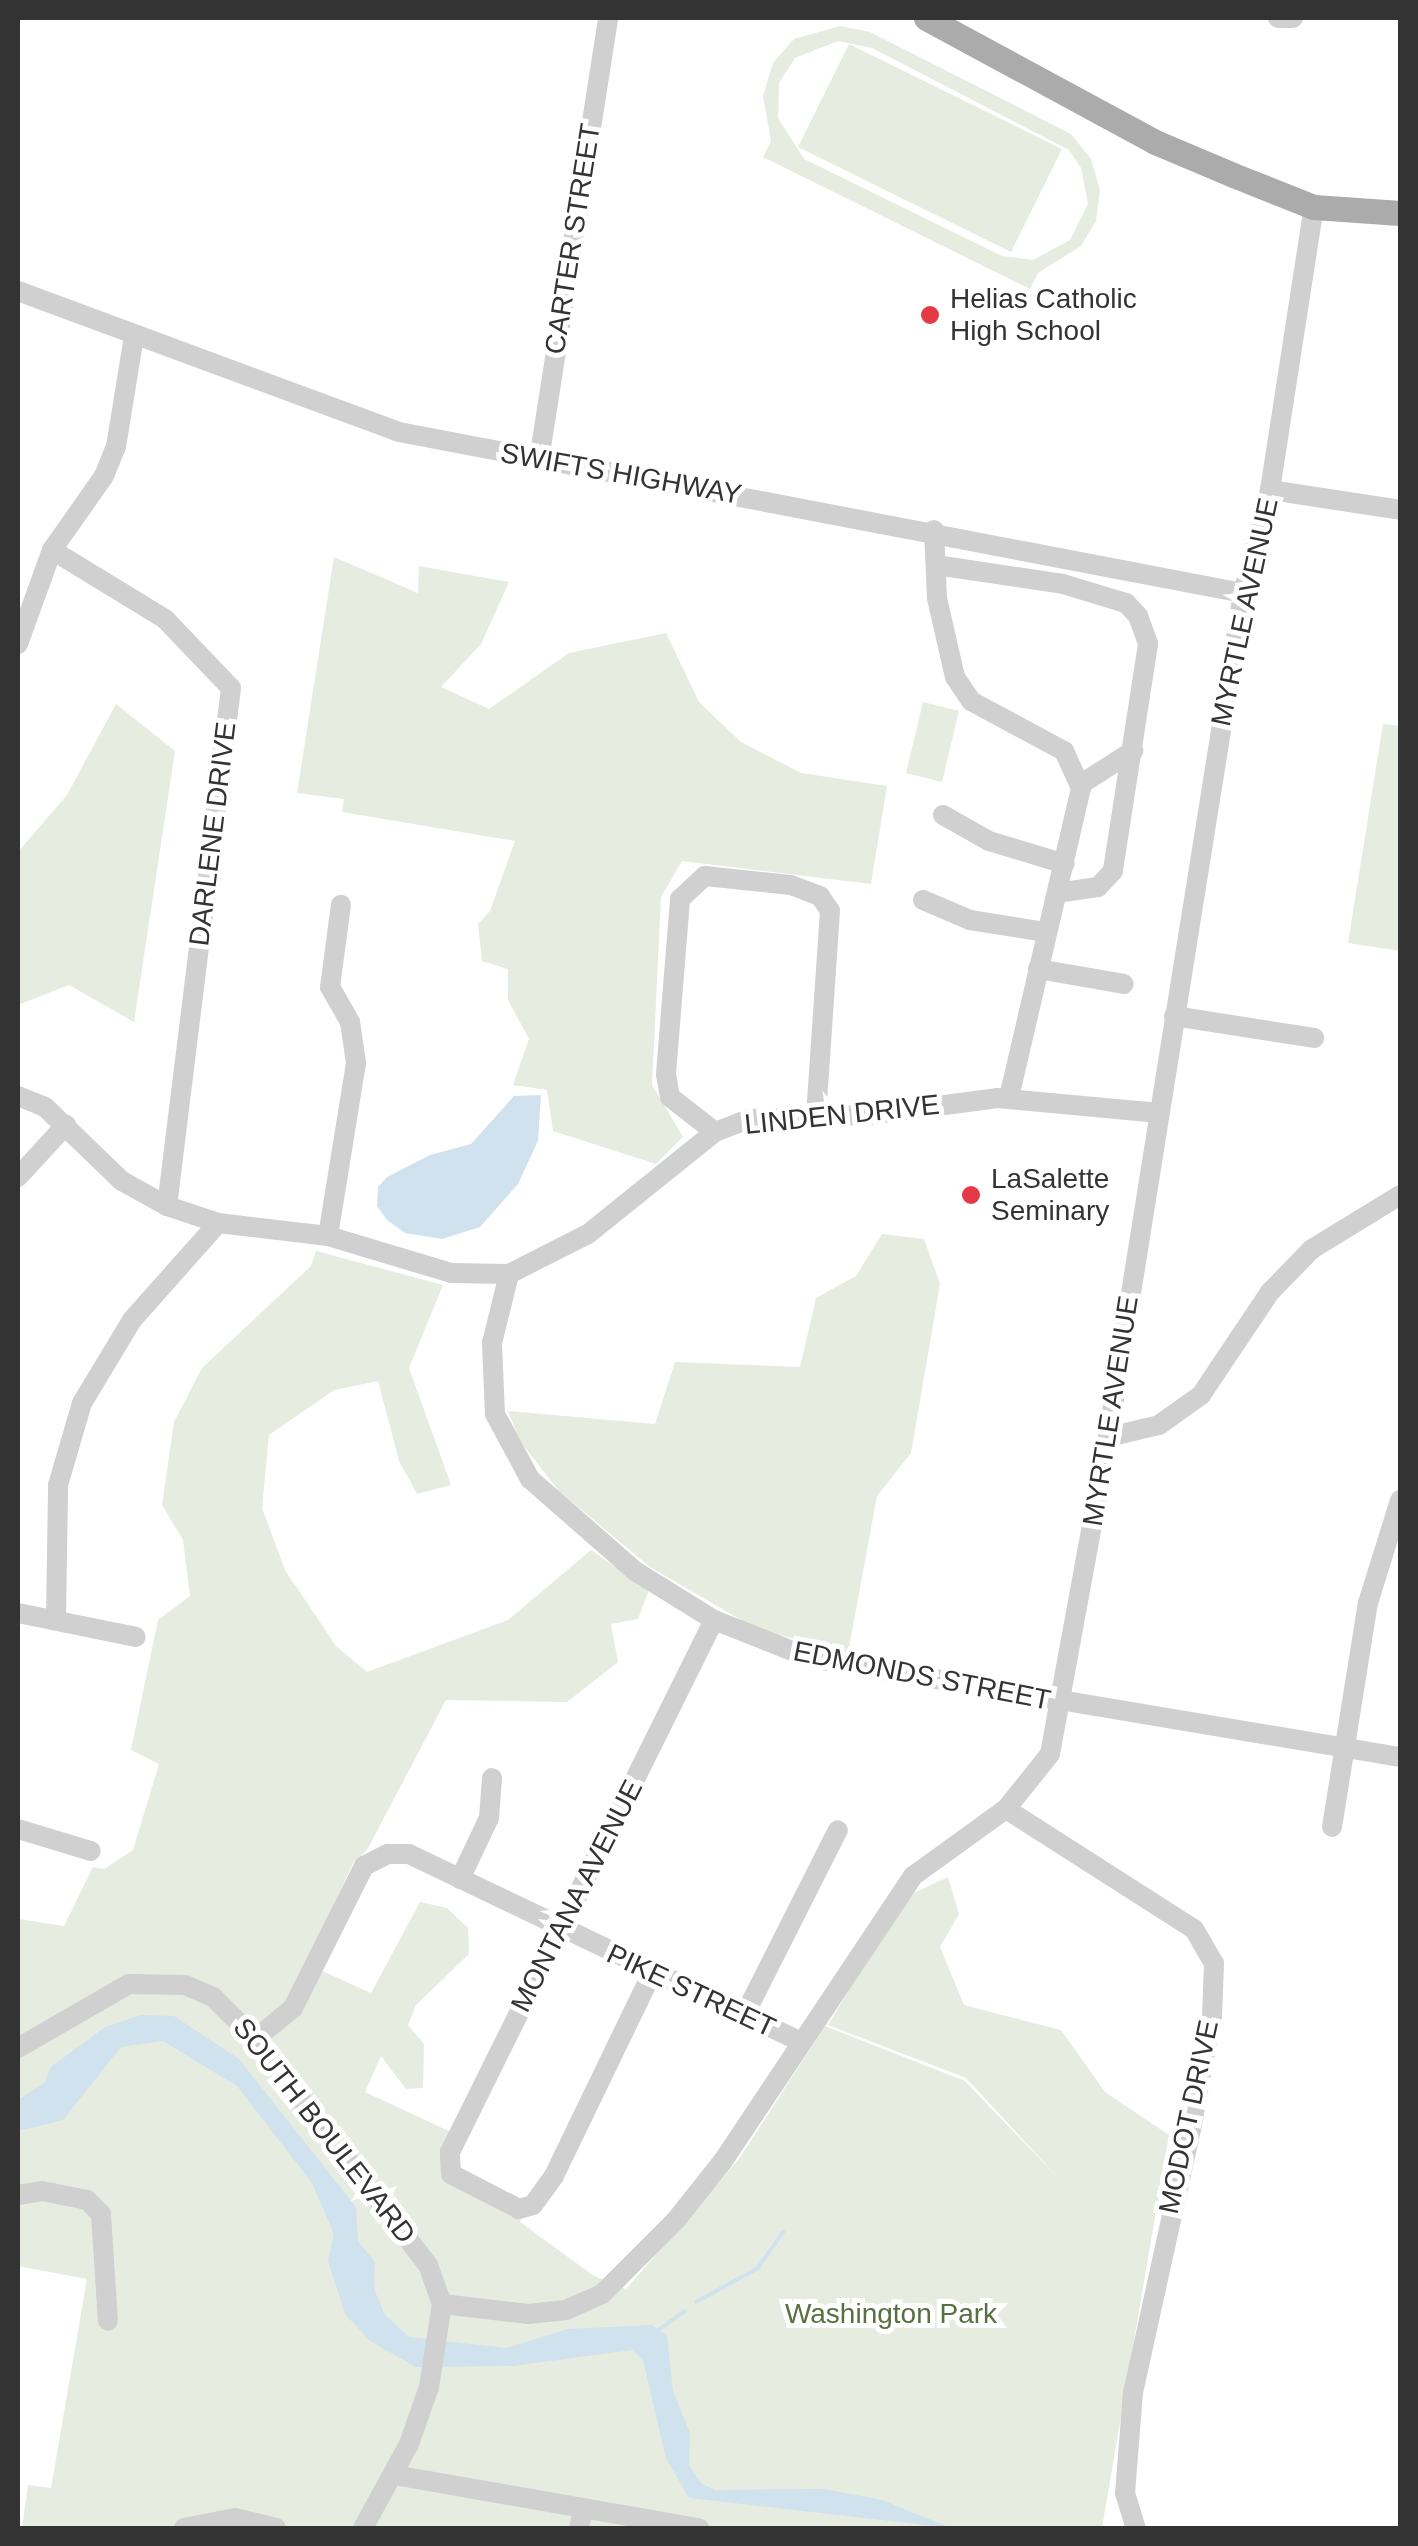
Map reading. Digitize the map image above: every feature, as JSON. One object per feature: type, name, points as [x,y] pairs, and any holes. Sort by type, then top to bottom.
[{"type":"main road","points":[[926,18],[1155,142],[1314,207],[1400,213]]},
{"type":"street","name":"CARTER STREET","points":[[539,460],[608,18]]},
{"type":"street","points":[[1278,18],[1293,18]]},
{"type":"street","name":"MYRTLE AVENUE","points":[[442,2304],[528,2314],[566,2310],[602,2294],[723,2161],[913,1876],[1006,1809],[1050,1754],[1064,1702],[1243,592],[1270,490],[1314,207]]},
{"type":"street","name":"SWIFTS HIGHWAY","points":[[18,291],[398,432],[934,530],[1243,592]]},
{"type":"street","points":[[18,644],[52,550],[104,476],[116,447],[134,336]]},
{"type":"street","points":[[1270,490],[1400,510]]},
{"type":"street","points":[[934,530],[955,677],[971,701],[1064,751],[1080,784],[1065,864],[1009,1098]]},
{"type":"street","name":"DARLENE DRIVE","points":[[52,550],[165,618],[231,688],[167,1206]]},
{"type":"street","points":[[936,565],[1064,584],[1126,603],[1148,644],[1108,881],[1057,893]]},
{"type":"street","points":[[1080,784],[1133,750]]},
{"type":"street","points":[[943,815],[989,841],[1065,864]]},
{"type":"street","points":[[714,1132],[670,1097],[666,1074],[680,899],[705,876],[791,884],[820,896],[830,911],[816,1116]]},
{"type":"street","points":[[923,900],[970,920],[1046,932]]},
{"type":"street","points":[[328,1236],[356,1062],[350,1022],[330,988],[341,904]]},
{"type":"street","points":[[1040,963],[1124,978]]},
{"type":"street","points":[[1174,1016],[1314,1038]]},
{"type":"street","name":"LINDEN DRIVE","points":[[18,1096],[66,1125],[122,1181],[167,1206],[218,1223],[328,1236],[451,1273],[508,1274],[588,1234],[714,1132],[749,1119],[1009,1098],[1159,1112]]},
{"type":"street","points":[[18,1177],[66,1125]]},
{"type":"street","points":[[1108,1437],[1159,1425],[1201,1395],[1270,1292],[1312,1249],[1400,1195]]},
{"type":"street","points":[[56,1618],[58,1485],[82,1403],[132,1320],[218,1223]]},
{"type":"street","name":"EDMONDS STREET","points":[[508,1274],[492,1343],[495,1414],[530,1478],[635,1571],[714,1620],[810,1658],[1400,1757]]},
{"type":"street","points":[[1332,1827],[1368,1603],[1400,1500]]},
{"type":"street","points":[[18,1613],[136,1637]]},
{"type":"street","name":"MONTANA AVENUE","points":[[652,1973],[554,2176],[532,2205],[519,2209],[452,2174],[450,2152],[714,1620]]},
{"type":"street","points":[[460,1879],[489,1818],[492,1778]]},
{"type":"street","name":"MODOT DRIVE","points":[[1006,1809],[1194,1929],[1214,1963],[1212,2017],[1191,2129],[1132,2392],[1125,2494],[1136,2528]]},
{"type":"street","points":[[18,1829],[91,1852]]},
{"type":"street","points":[[744,2016],[838,1830]]},
{"type":"street","name":"PIKE STREET","points":[[255,2039],[293,2008],[364,1866],[388,1854],[409,1854],[801,2042]]},
{"type":"street","name":"SOUTH BOULEVARD","points":[[18,2048],[90,2001],[150,1980],[213,1996],[255,2039],[428,2265],[442,2304]]},
{"type":"street","points":[[18,2194],[42,2191],[87,2200],[101,2214],[108,2321]]},
{"type":"street","points":[[363,2528],[394,2475],[430,2387],[442,2304]]},
{"type":"street","points":[[394,2475],[581,2518],[699,2528]]},
{"type":"street","points":[[184,2528],[235,2518],[276,2528]]},
{"type":"green space","points":[[840,26],[870,32],[1071,134],[1091,159],[1100,190],[1096,221],[1081,246],[1038,273],[1030,289],[763,157],[771,141],[763,96],[773,63],[794,39]],"holes":[[[838,41],[872,48],[1069,150],[1081,168],[1088,204],[1070,240],[1033,260],[1002,256],[804,159],[778,118],[779,83],[795,58]]]},
{"type":"green space","points":[[849,44],[1062,149],[1011,252],[798,147]]},
{"type":"green space","points":[[334,557],[418,593],[419,566],[509,582],[481,644],[441,687],[489,709],[569,653],[666,633],[699,702],[741,742],[801,773],[887,786],[871,884],[682,861],[661,897],[652,1085],[683,1137],[656,1164],[553,1131],[547,1090],[513,1085],[529,1039],[508,1000],[508,969],[482,961],[478,924],[490,911],[515,841],[342,812],[344,799],[297,793]]},
{"type":"green space","points":[[923,702],[959,711],[942,782],[906,773]]},
{"type":"green space","points":[[116,704],[175,751],[134,1022],[69,985],[18,1005],[18,852],[67,795]]},
{"type":"green space","points":[[1383,724],[1400,726],[1400,951],[1348,943]]},
{"type":"green space","points":[[882,1234],[924,1239],[940,1284],[911,1453],[877,1496],[848,1653],[755,1628],[650,1567],[559,1491],[520,1441],[508,1411],[655,1424],[675,1362],[800,1367],[816,1298],[856,1276]]},
{"type":"green space","name":"Washington Park","points":[[316,1251],[443,1285],[409,1368],[451,1485],[417,1494],[399,1461],[378,1381],[334,1390],[269,1435],[262,1508],[285,1570],[336,1646],[367,1672],[508,1620],[591,1550],[649,1590],[638,1619],[611,1624],[618,1662],[567,1702],[446,1700],[367,1850],[353,1863],[307,1964],[371,1993],[420,1902],[447,1908],[468,1928],[469,1954],[416,2005],[408,2025],[424,2044],[423,2088],[406,2089],[381,2056],[365,2092],[451,2132],[446,2165],[522,2216],[520,2222],[594,2276],[626,2289],[739,2159],[825,2026],[965,2081],[1064,2184],[966,2078],[828,2025],[905,1897],[948,1877],[959,1914],[940,1947],[964,2005],[1061,2030],[1105,2092],[1169,2135],[1102,2528],[22,2528],[28,2485],[51,2488],[87,2279],[18,2266],[18,1919],[64,1926],[93,1867],[104,1869],[133,1850],[159,1764],[131,1750],[158,1620],[190,1596],[183,1540],[162,1505],[174,1422],[202,1368],[311,1266]]},
{"type":"water","points":[[541,1095],[538,1141],[518,1184],[480,1227],[442,1239],[405,1233],[387,1220],[377,1206],[378,1187],[387,1177],[430,1155],[471,1144],[514,1096]]},
{"type":"water","points":[[140,2015],[174,2016],[239,2059],[356,2207],[358,2241],[375,2262],[374,2289],[385,2315],[409,2337],[506,2348],[568,2329],[651,2325],[667,2335],[673,2391],[690,2433],[689,2465],[701,2483],[715,2490],[824,2489],[882,2500],[951,2528],[689,2498],[666,2458],[643,2360],[632,2350],[513,2366],[416,2367],[370,2341],[345,2314],[328,2261],[334,2234],[312,2183],[237,2086],[163,2041],[121,2047],[63,2120],[18,2131],[18,2100],[44,2083],[51,2067],[105,2027]]},
{"type":"waterway","points":[[696,2302],[758,2268],[783,2232]]},
{"type":"waterway","points":[[657,2331],[685,2311]]},
{"type":"place","name":"Helias Catholic High School","points":[[930,315]]},
{"type":"place","name":"LaSalette Seminary","points":[[971,1195]]}]
